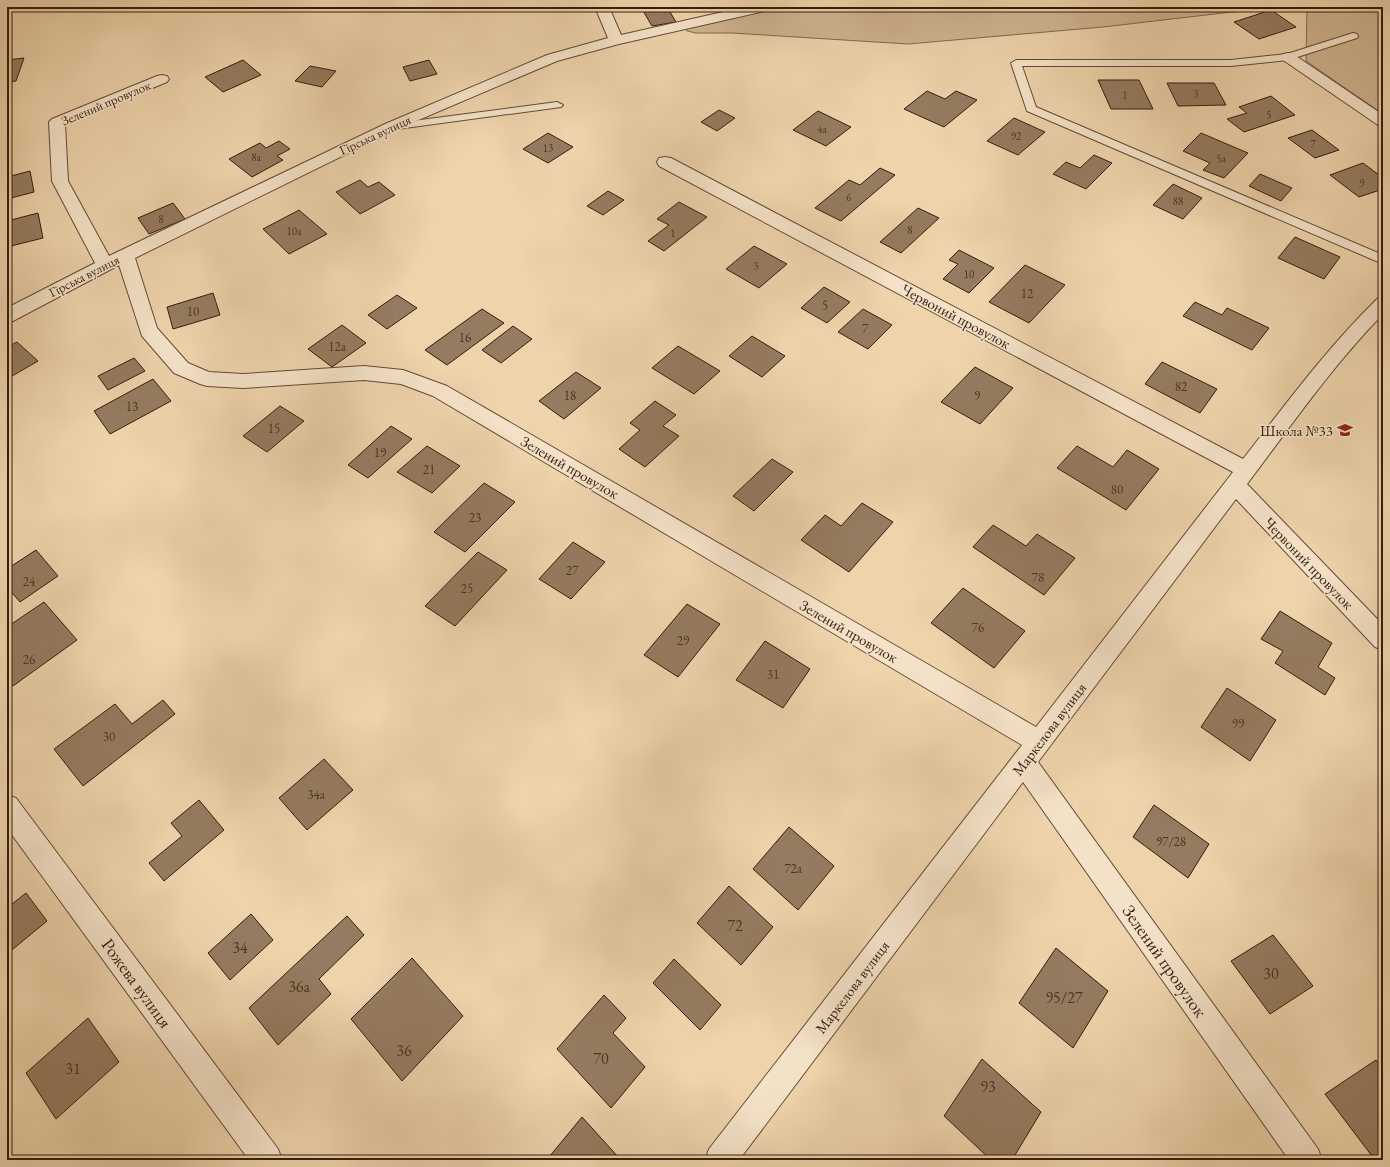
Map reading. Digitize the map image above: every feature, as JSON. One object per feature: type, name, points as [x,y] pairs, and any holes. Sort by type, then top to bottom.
[{"type":"street","points":[[602,7],[616,40]]},
{"type":"street","name":"Гірська вулиця","points":[[7,316],[104,265],[390,127],[552,58],[616,40],[764,7]]},
{"type":"street","points":[[1288,57],[1383,122]]},
{"type":"street","name":"Зелений провулок","points":[[104,265],[60,181],[57,122],[162,79]]},
{"type":"street","name":"Червоний провулок","points":[[666,162],[1240,477],[1383,640]]},
{"type":"street","name":"Зелений провулок","points":[[125,255],[148,331],[181,368],[207,379],[243,381],[364,373],[403,377],[440,391],[1031,752],[1307,1160]]},
{"type":"street","name":"Маркелова вулиця","points":[[720,1160],[1330,360],[1354,332],[1383,303]]},
{"type":"street","name":"Рожева вулиця","points":[[7,807],[267,1160]]},
{"type":"lane","points":[[1353,36],[1288,57],[1231,63],[1016,63],[1031,109],[1383,260]]},
{"type":"lane","points":[[390,127],[557,105]]},
{"type":"shaded area","points":[[774,7],[1275,7],[1103,27],[908,44],[732,33],[696,33],[687,31],[686,28],[689,26]]},
{"type":"shaded area","points":[[1307,7],[1383,7],[1383,114],[1306,61]]},
{"type":"building","points":[[667,7],[676,22],[652,26],[642,9]]},
{"type":"building","points":[[1271,10],[1296,27],[1259,39],[1234,22]]},
{"type":"building","points":[[24,58],[16,81],[7,82],[7,60]]},
{"type":"building","points":[[243,60],[261,75],[223,92],[205,77]]},
{"type":"building","points":[[429,60],[437,74],[410,81],[403,67]]},
{"type":"building","points":[[310,66],[336,71],[322,87],[295,81]]},
{"type":"building","points":[[1098,80],[1139,80],[1153,109],[1111,109]]},
{"type":"building","points":[[1167,83],[1214,83],[1226,105],[1178,106]]},
{"type":"building","points":[[927,91],[945,99],[956,91],[977,100],[944,127],[904,109]]},
{"type":"building","points":[[1271,96],[1295,115],[1244,132],[1227,119],[1247,113],[1239,107]]},
{"type":"building","points":[[719,110],[735,118],[717,131],[701,122]]},
{"type":"building","points":[[818,111],[851,127],[826,146],[793,130]]},
{"type":"building","points":[[1014,118],[1045,132],[1018,155],[987,141]]},
{"type":"building","points":[[1312,130],[1339,150],[1315,158],[1288,138]]},
{"type":"building","points":[[548,133],[573,147],[548,163],[523,149]]},
{"type":"building","points":[[1201,133],[1248,153],[1224,178],[1203,170],[1210,163],[1183,151]]},
{"type":"building","points":[[279,141],[290,149],[277,156],[283,160],[252,177],[229,159],[260,143],[266,148]]},
{"type":"building","points":[[1094,155],[1112,163],[1086,189],[1053,174],[1066,162],[1080,168]]},
{"type":"building","points":[[1363,163],[1383,178],[1383,189],[1359,197],[1330,175]]},
{"type":"building","points":[[880,168],[895,175],[841,221],[815,208],[849,180],[860,185]]},
{"type":"building","points":[[30,171],[34,192],[7,199],[7,177]]},
{"type":"building","points":[[1260,174],[1292,188],[1281,201],[1249,186]]},
{"type":"building","points":[[360,180],[368,187],[379,182],[395,195],[360,214],[336,192]]},
{"type":"building","points":[[1173,184],[1202,198],[1183,219],[1153,205]]},
{"type":"building","points":[[608,191],[624,200],[603,215],[587,206]]},
{"type":"building","points":[[679,202],[707,217],[664,251],[648,241],[669,225],[657,219]]},
{"type":"building","points":[[173,203],[185,219],[149,234],[138,218]]},
{"type":"building","points":[[918,208],[939,218],[901,253],[880,242]]},
{"type":"building","points":[[299,210],[327,234],[289,254],[263,229]]},
{"type":"building","points":[[38,213],[43,238],[7,247],[7,221]]},
{"type":"building","points":[[1295,237],[1340,257],[1324,279],[1278,258]]},
{"type":"building","points":[[754,246],[787,264],[759,288],[726,269]]},
{"type":"building","points":[[959,250],[994,268],[969,293],[943,279],[958,264],[949,260]]},
{"type":"building","points":[[1025,265],[1065,285],[1029,323],[989,302]]},
{"type":"building","points":[[824,287],[850,302],[827,323],[801,308]]},
{"type":"building","points":[[213,293],[220,315],[173,329],[167,307]]},
{"type":"building","points":[[397,295],[417,308],[387,329],[368,315]]},
{"type":"building","points":[[1195,302],[1222,315],[1227,308],[1269,328],[1252,350],[1183,316]]},
{"type":"building","points":[[482,309],[504,323],[447,365],[425,350]]},
{"type":"building","points":[[863,309],[892,325],[868,349],[838,332]]},
{"type":"building","points":[[342,325],[366,343],[332,367],[308,349]]},
{"type":"building","points":[[513,326],[532,339],[501,363],[482,350]]},
{"type":"building","points":[[752,336],[785,356],[762,377],[729,356]]},
{"type":"building","points":[[17,342],[38,361],[7,379],[7,347]]},
{"type":"building","points":[[678,346],[720,371],[694,394],[652,368]]},
{"type":"building","points":[[134,358],[145,371],[108,390],[98,376]]},
{"type":"building","points":[[1162,362],[1217,389],[1200,413],[1145,384]]},
{"type":"building","points":[[975,367],[1013,388],[980,424],[941,402]]},
{"type":"building","points":[[576,372],[601,388],[564,419],[539,401]]},
{"type":"building","points":[[153,379],[171,401],[110,434],[94,411]]},
{"type":"building","points":[[655,401],[676,415],[663,426],[679,436],[645,467],[619,449],[640,430],[630,423]]},
{"type":"building","points":[[280,406],[304,421],[267,452],[243,436]]},
{"type":"building","points":[[391,426],[412,439],[368,478],[348,465]]},
{"type":"building","points":[[427,446],[460,466],[432,493],[397,472]]},
{"type":"building","points":[[1077,446],[1113,467],[1127,450],[1159,469],[1126,510],[1057,468]]},
{"type":"building","points":[[772,459],[793,472],[754,511],[733,496]]},
{"type":"building","points":[[484,483],[515,502],[465,552],[434,532]]},
{"type":"building","points":[[862,503],[893,522],[849,572],[801,540],[825,515],[841,526]]},
{"type":"building","points":[[993,525],[1026,546],[1037,534],[1075,558],[1044,595],[973,547]]},
{"type":"building","points":[[573,542],[605,562],[571,599],[539,579]]},
{"type":"building","points":[[36,550],[58,576],[20,602],[7,587],[7,569]]},
{"type":"building","points":[[478,552],[507,570],[455,626],[425,606]]},
{"type":"building","points":[[963,588],[1025,631],[994,668],[931,623]]},
{"type":"building","points":[[44,602],[77,640],[13,686],[7,678],[7,627]]},
{"type":"building","points":[[687,604],[720,624],[678,677],[644,655]]},
{"type":"building","points":[[1280,611],[1332,643],[1318,667],[1335,678],[1325,695],[1275,663],[1283,651],[1261,639]]},
{"type":"building","points":[[765,641],[810,669],[783,708],[736,680]]},
{"type":"building","points":[[1227,688],[1276,720],[1250,761],[1201,727]]},
{"type":"building","points":[[163,700],[175,714],[83,786],[54,749],[115,704],[132,724]]},
{"type":"building","points":[[324,759],[353,790],[307,830],[279,798]]},
{"type":"building","points":[[199,800],[224,830],[164,881],[149,863],[182,836],[171,823]]},
{"type":"building","points":[[1154,805],[1209,844],[1188,878],[1133,837]]},
{"type":"building","points":[[789,827],[834,866],[798,910],[753,869]]},
{"type":"building","points":[[729,886],[773,927],[741,965],[697,923]]},
{"type":"building","points":[[26,893],[47,921],[7,954],[7,908]]},
{"type":"building","points":[[251,914],[273,940],[230,980],[208,953]]},
{"type":"building","points":[[347,916],[364,935],[319,979],[331,994],[278,1045],[249,1008]]},
{"type":"building","points":[[1273,935],[1313,986],[1270,1014],[1231,961]]},
{"type":"building","points":[[1056,948],[1108,991],[1073,1048],[1019,1003]]},
{"type":"building","points":[[412,958],[463,1016],[402,1081],[351,1019]]},
{"type":"building","points":[[674,959],[721,1005],[700,1030],[653,983]]},
{"type":"building","points":[[604,995],[626,1018],[613,1033],[645,1067],[611,1108],[557,1049]]},
{"type":"building","points":[[88,1018],[119,1062],[56,1119],[26,1073]]},
{"type":"building","points":[[982,1059],[1041,1112],[1012,1160],[991,1160],[944,1116]]},
{"type":"building","points":[[1376,1060],[1383,1070],[1383,1160],[1375,1160],[1325,1094]]},
{"type":"building","points":[[582,1117],[621,1160],[552,1160],[549,1157]]},
{"type":"place","name":"Школа №33","points":[[1345,430]]}]
